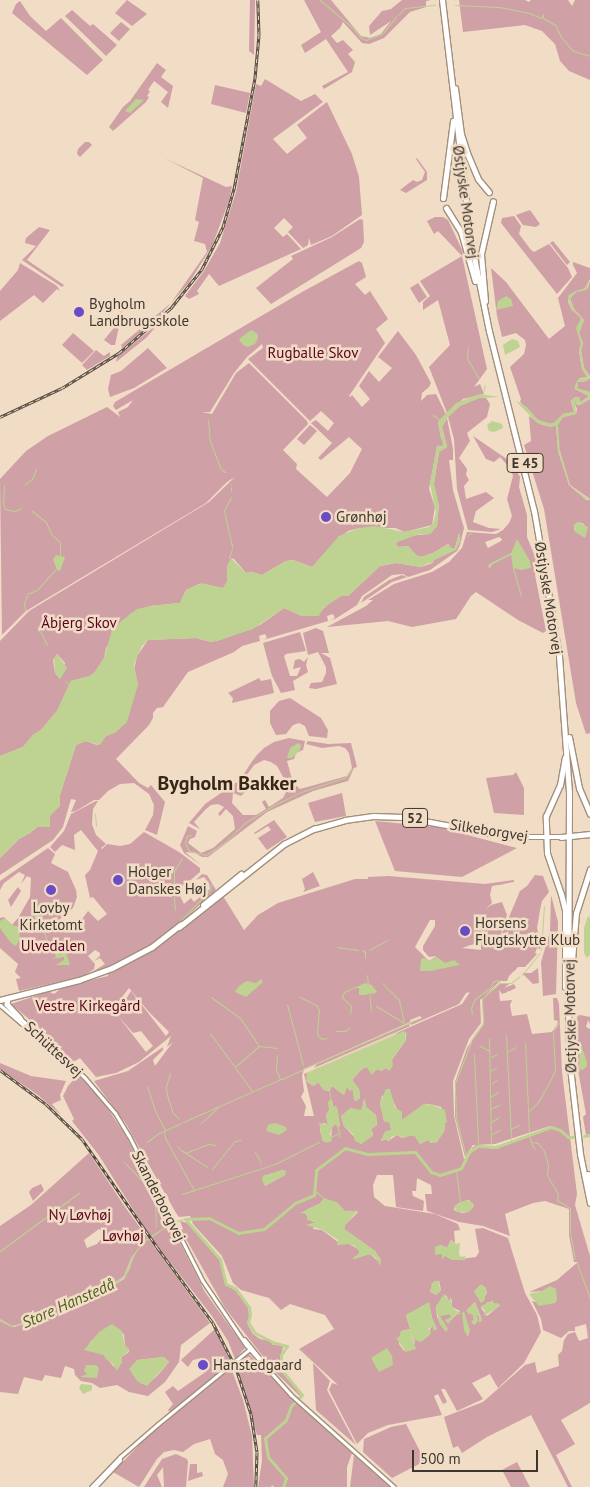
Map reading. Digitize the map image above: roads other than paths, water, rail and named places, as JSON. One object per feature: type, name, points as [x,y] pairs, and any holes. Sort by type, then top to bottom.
[{"type":"highway","name":"Østjyske Motorvej","points":[[444,0],[464,199],[484,302],[541,545],[555,627],[565,722],[570,834],[568,1011],[574,1111],[590,1203]]},
{"type":"highway","points":[[454,88],[467,153],[478,179],[490,192]]},
{"type":"highway","points":[[442,198],[444,177],[453,135],[454,88]]},
{"type":"highway","points":[[484,302],[481,254],[493,201]]},
{"type":"highway","points":[[446,208],[461,232],[484,302]]},
{"type":"highway","name":"Østjyske Motorvej","points":[[484,302],[544,544],[561,655],[569,737],[573,832],[571,1022],[577,1111],[590,1186]]},
{"type":"highway","points":[[565,722],[564,769],[560,785],[546,816],[546,838],[548,861],[565,910],[564,979],[568,1011]]},
{"type":"highway","points":[[569,737],[579,788],[590,814]]},
{"type":"highway","points":[[571,978],[576,913],[590,868]]},
{"type":"main road","name":"Silkeborgvej","points":[[0,999],[78,980],[112,968],[152,947],[284,844],[314,829],[345,820],[373,816],[424,819],[511,837],[546,838],[590,834]]},
{"type":"main road","name":"Silkeborgvej","points":[[0,999],[26,993]]},
{"type":"main road","points":[[8,998],[7,1004],[20,1018]]},
{"type":"main road","name":"Schüttesvej","points":[[0,999],[88,1082]]},
{"type":"main road","name":"Schüttesvej","points":[[0,1005],[88,1082]]},
{"type":"main road","name":"Skanderborgvej","points":[[88,1082],[115,1113],[129,1136],[202,1280],[224,1314],[251,1349],[295,1398],[394,1487]]},
{"type":"main road","points":[[93,1487],[138,1442],[251,1349]]},
{"type":"waterway","points":[[320,0],[353,28],[360,37],[366,40],[383,33],[396,17]]},
{"type":"waterway","points":[[398,15],[405,8],[435,5]]},
{"type":"waterway","points":[[455,5],[499,7],[529,13],[541,18],[543,14],[543,18],[555,25],[561,37],[573,51],[590,56]]},
{"type":"waterway","points":[[468,347],[467,358],[479,379]]},
{"type":"waterway","points":[[483,393],[485,385]]},
{"type":"waterway","points":[[433,415],[440,420]]},
{"type":"waterway","points":[[208,420],[210,441],[221,469],[225,472]]},
{"type":"waterway","points":[[25,484],[32,479],[36,469]]},
{"type":"waterway","points":[[4,485],[3,503],[5,509],[15,511],[21,508]]},
{"type":"waterway","points":[[231,497],[224,511],[232,547]]},
{"type":"waterway","points":[[32,511],[46,522],[51,534],[60,542],[60,555]]},
{"type":"waterway","points":[[229,558],[232,549]]},
{"type":"waterway","points":[[513,568],[521,596]]},
{"type":"waterway","points":[[27,594],[37,590],[56,569]]},
{"type":"waterway","points":[[25,610],[24,603],[27,596]]},
{"type":"waterway","points":[[37,627],[40,632]]},
{"type":"waterway","points":[[41,633],[47,645]]},
{"type":"waterway","points":[[191,835],[187,836],[185,843],[189,851],[206,855],[224,843],[246,822],[274,805],[301,792],[346,777],[352,769]]},
{"type":"waterway","points":[[95,814],[96,826]]},
{"type":"waterway","points":[[174,895],[174,871],[182,858]]},
{"type":"waterway","points":[[179,922],[210,890],[211,884]]},
{"type":"waterway","points":[[174,897],[175,910]]},
{"type":"waterway","points":[[541,950],[544,906]]},
{"type":"waterway","points":[[170,930],[178,923]]},
{"type":"waterway","points":[[44,932],[48,944],[53,950]]},
{"type":"waterway","points":[[369,950],[387,940]]},
{"type":"waterway","points":[[337,947],[358,950]]},
{"type":"waterway","points":[[362,950],[365,952],[365,958]]},
{"type":"waterway","points":[[522,975],[540,953]]},
{"type":"waterway","points":[[367,975],[368,986]]},
{"type":"waterway","points":[[471,1040],[483,1023],[482,999],[500,983],[511,983],[520,976]]},
{"type":"waterway","points":[[472,1014],[471,1008],[475,999],[491,987],[493,982],[497,980],[499,982]]},
{"type":"waterway","points":[[382,983],[399,1000],[404,1023]]},
{"type":"waterway","points":[[350,1014],[351,1006],[342,997],[344,992],[355,987]]},
{"type":"waterway","points":[[369,991],[371,1010]]},
{"type":"waterway","points":[[211,997],[240,1018],[259,1046]]},
{"type":"waterway","points":[[300,997],[316,1005],[319,1010],[317,1034],[321,1039],[327,1038]]},
{"type":"waterway","points":[[287,1004],[303,1065]]},
{"type":"waterway","points":[[376,1006],[403,1022]]},
{"type":"waterway","points":[[410,1022],[420,1018]]},
{"type":"waterway","points":[[554,1030],[559,1022]]},
{"type":"waterway","points":[[303,1069],[409,1023]]},
{"type":"waterway","points":[[336,1031],[345,1031],[350,1027]]},
{"type":"waterway","points":[[528,1112],[539,1101],[555,1071],[553,1032]]},
{"type":"waterway","points":[[210,1033],[252,1091]]},
{"type":"waterway","points":[[506,1035],[511,1139]]},
{"type":"waterway","points":[[489,1038],[491,1144]]},
{"type":"waterway","points":[[466,1157],[456,1117],[455,1083],[471,1042]]},
{"type":"waterway","points":[[525,1043],[529,1132]]},
{"type":"waterway","points":[[236,1066],[259,1046],[277,1048]]},
{"type":"waterway","points":[[480,1046],[490,1051]]},
{"type":"waterway","points":[[507,1052],[516,1047]]},
{"type":"waterway","points":[[474,1054],[478,1143]]},
{"type":"waterway","points":[[491,1057],[497,1054]]},
{"type":"waterway","points":[[277,1055],[276,1070],[280,1079]]},
{"type":"waterway","points":[[490,1071],[496,1068]]},
{"type":"waterway","points":[[282,1079],[302,1070]]},
{"type":"waterway","points":[[170,1073],[166,1087],[167,1095],[173,1113],[179,1119]]},
{"type":"waterway","points":[[183,1122],[281,1079]]},
{"type":"waterway","points":[[492,1083],[497,1080]]},
{"type":"waterway","points":[[147,1086],[155,1111],[165,1130]]},
{"type":"waterway","points":[[329,1090],[331,1101]]},
{"type":"waterway","points":[[490,1097],[498,1092]]},
{"type":"waterway","points":[[490,1109],[499,1105]]},
{"type":"waterway","points":[[201,1123],[218,1107]]},
{"type":"waterway","points":[[491,1122],[499,1117]]},
{"type":"waterway","points":[[147,1142],[159,1133],[181,1123]]},
{"type":"waterway","points":[[337,1124],[340,1137]]},
{"type":"waterway","points":[[510,1129],[519,1125]]},
{"type":"waterway","name":"Store Hanstedå","points":[[185,1219],[209,1218],[238,1233],[264,1229],[295,1203],[314,1195],[316,1170],[345,1148],[368,1154],[415,1152],[431,1172],[440,1175],[461,1168],[469,1152],[478,1146],[496,1147],[551,1127],[560,1130],[568,1137],[574,1137]]},
{"type":"waterway","points":[[492,1134],[500,1130]]},
{"type":"waterway","points":[[164,1131],[165,1138],[194,1190]]},
{"type":"waterway","points":[[331,1137],[339,1133]]},
{"type":"waterway","points":[[529,1134],[531,1142],[538,1143],[544,1151],[548,1165],[547,1175],[558,1194],[557,1200],[570,1208],[570,1232],[575,1259]]},
{"type":"waterway","name":"Store Hanstedå","points":[[584,1136],[590,1135]]},
{"type":"waterway","points":[[212,1169],[235,1141],[241,1140]]},
{"type":"waterway","points":[[182,1194],[275,1164],[319,1142]]},
{"type":"waterway","points":[[531,1143],[535,1149]]},
{"type":"waterway","points":[[185,1153],[208,1144],[216,1145]]},
{"type":"waterway","points":[[177,1146],[180,1149]]},
{"type":"waterway","points":[[181,1150],[207,1167]]},
{"type":"waterway","points":[[255,1152],[261,1163]]},
{"type":"waterway","points":[[124,1162],[151,1190],[155,1201],[156,1227]]},
{"type":"waterway","points":[[456,1169],[460,1202]]},
{"type":"waterway","points":[[315,1191],[324,1198]]},
{"type":"waterway","points":[[0,1251],[80,1192]]},
{"type":"waterway","points":[[186,1220],[220,1259],[226,1284],[235,1288],[249,1307],[250,1315],[248,1322],[255,1333],[275,1343],[287,1346],[281,1355],[281,1369],[302,1395],[291,1406],[286,1420],[265,1438],[268,1457],[286,1478],[283,1487]]},
{"type":"waterway","points":[[577,1263],[590,1298]]},
{"type":"railway","points":[[0,417],[62,388],[119,353],[171,308],[202,269],[223,227],[234,189],[255,78],[259,35],[258,0]]},
{"type":"railway","points":[[0,1070],[46,1104],[82,1139],[157,1247],[213,1323],[236,1368],[251,1414],[257,1452],[256,1487]]},
{"type":"place","name":"Bygholm Landbrugsskole","points":[[79,312]]},
{"type":"place","name":"Grønhøj","points":[[326,517]]},
{"type":"place","name":"Holger Danskes Høj","points":[[118,880]]},
{"type":"place","name":"Lovby Kirketomt","points":[[51,890]]},
{"type":"place","name":"Horsens Flugtskytte Klub","points":[[465,931]]},
{"type":"place","name":"Hanstedgaard","points":[[203,1365]]},
{"type":"district","name":"Bygholm Bakker","points":[[227,783]]},
{"type":"park label","name":"Rugballe Skov","points":[[313,353]]},
{"type":"park label","name":"Åbjerg Skov","points":[[79,623]]},
{"type":"park label","name":"Ulvedalen","points":[[53,946]]},
{"type":"park label","name":"Vestre Kirkegård","points":[[88,1006]]},
{"type":"park label","name":"Ny Løvhøj","points":[[80,1215]]},
{"type":"park label","name":"Løvhøj","points":[[123,1236]]}]
